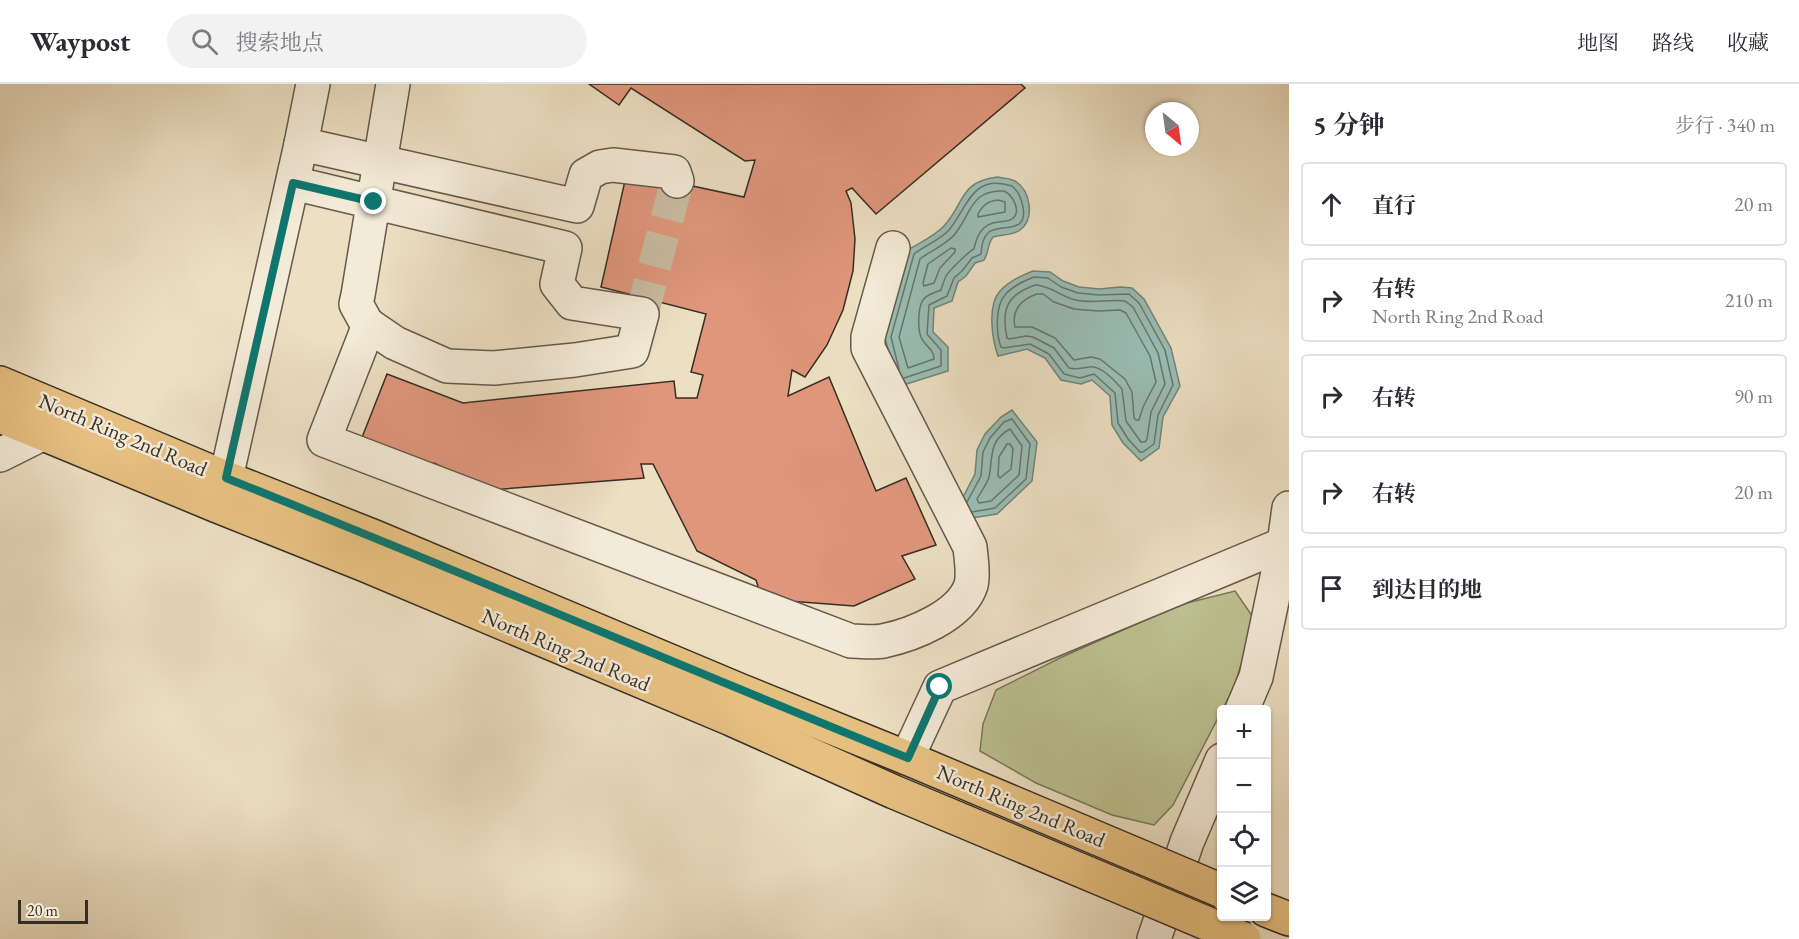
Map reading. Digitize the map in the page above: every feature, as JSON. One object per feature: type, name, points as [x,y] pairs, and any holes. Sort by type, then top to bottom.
[{"type":"main road","name":"North Ring 2nd Road","points":[[0,383],[908,758],[1217,889]]},
{"type":"main road","name":"North Ring 2nd Road","points":[[0,416],[215,506],[365,565],[1244,939]]},
{"type":"main road","points":[[1271,912],[1289,919]]},
{"type":"street","points":[[226,478],[302,144],[313,84]]},
{"type":"street","points":[[393,84],[356,304],[369,325],[395,343],[447,366],[494,368],[575,360],[632,351],[642,314],[572,303],[557,284],[565,248],[586,175],[600,167],[613,165],[674,172],[677,181]]},
{"type":"street","points":[[302,144],[577,206]]},
{"type":"street","points":[[293,183],[565,248]]},
{"type":"street","points":[[369,325],[324,440],[851,641],[881,641],[921,630],[963,600],[971,584],[972,565],[970,547],[868,348],[867,337],[893,248]]},
{"type":"street","points":[[0,454],[42,434]]},
{"type":"street","points":[[1244,705],[1256,678],[1284,544],[1289,508]]},
{"type":"street","points":[[908,758],[940,687],[1284,544]]},
{"type":"street","points":[[1154,939],[1187,842],[1217,770]]},
{"type":"green space","points":[[1235,591],[1255,620],[1234,687],[1225,705],[1217,705],[1217,720],[1173,805],[1154,825],[1112,815],[1036,783],[980,751],[983,724],[996,690],[1062,657],[1179,605]]},
{"type":"water","points":[[997,177],[1013,180],[1025,191],[1029,205],[1028,219],[1017,232],[993,237],[984,260],[975,263],[966,276],[958,282],[952,301],[934,308],[933,332],[948,347],[948,371],[897,387],[885,337],[908,250],[944,226],[969,189],[985,180]]},
{"type":"water","points":[[1033,271],[1050,272],[1063,281],[1079,287],[1132,288],[1144,299],[1171,348],[1180,386],[1163,417],[1159,448],[1141,461],[1123,443],[1112,425],[1110,396],[1092,380],[1081,384],[1061,380],[1045,358],[1027,349],[998,356],[992,322],[996,297],[1007,284]]},
{"type":"water","points":[[1012,410],[1037,442],[1032,481],[997,514],[966,519],[961,501],[975,474],[977,450],[985,434],[1001,417]]},
{"type":"building","points":[[589,84],[1021,84],[1025,88],[876,214],[852,188],[846,191],[851,203],[855,239],[853,271],[843,310],[827,345],[805,377],[792,370],[788,396],[829,377],[876,491],[906,478],[936,545],[902,556],[915,579],[854,606],[762,599],[756,580],[697,551],[653,464],[641,464],[644,478],[490,490],[434,463],[430,474],[359,445],[387,374],[463,403],[674,381],[676,398],[697,398],[703,375],[691,372],[706,314],[601,287],[627,172],[744,197],[755,160],[745,161],[631,88],[619,105]]},
{"type":"tunnel","points":[[642,314],[677,181]]},
{"type":"route","points":[[374,202],[293,183],[226,478],[375,537],[554,614],[908,758],[940,687]]}]
